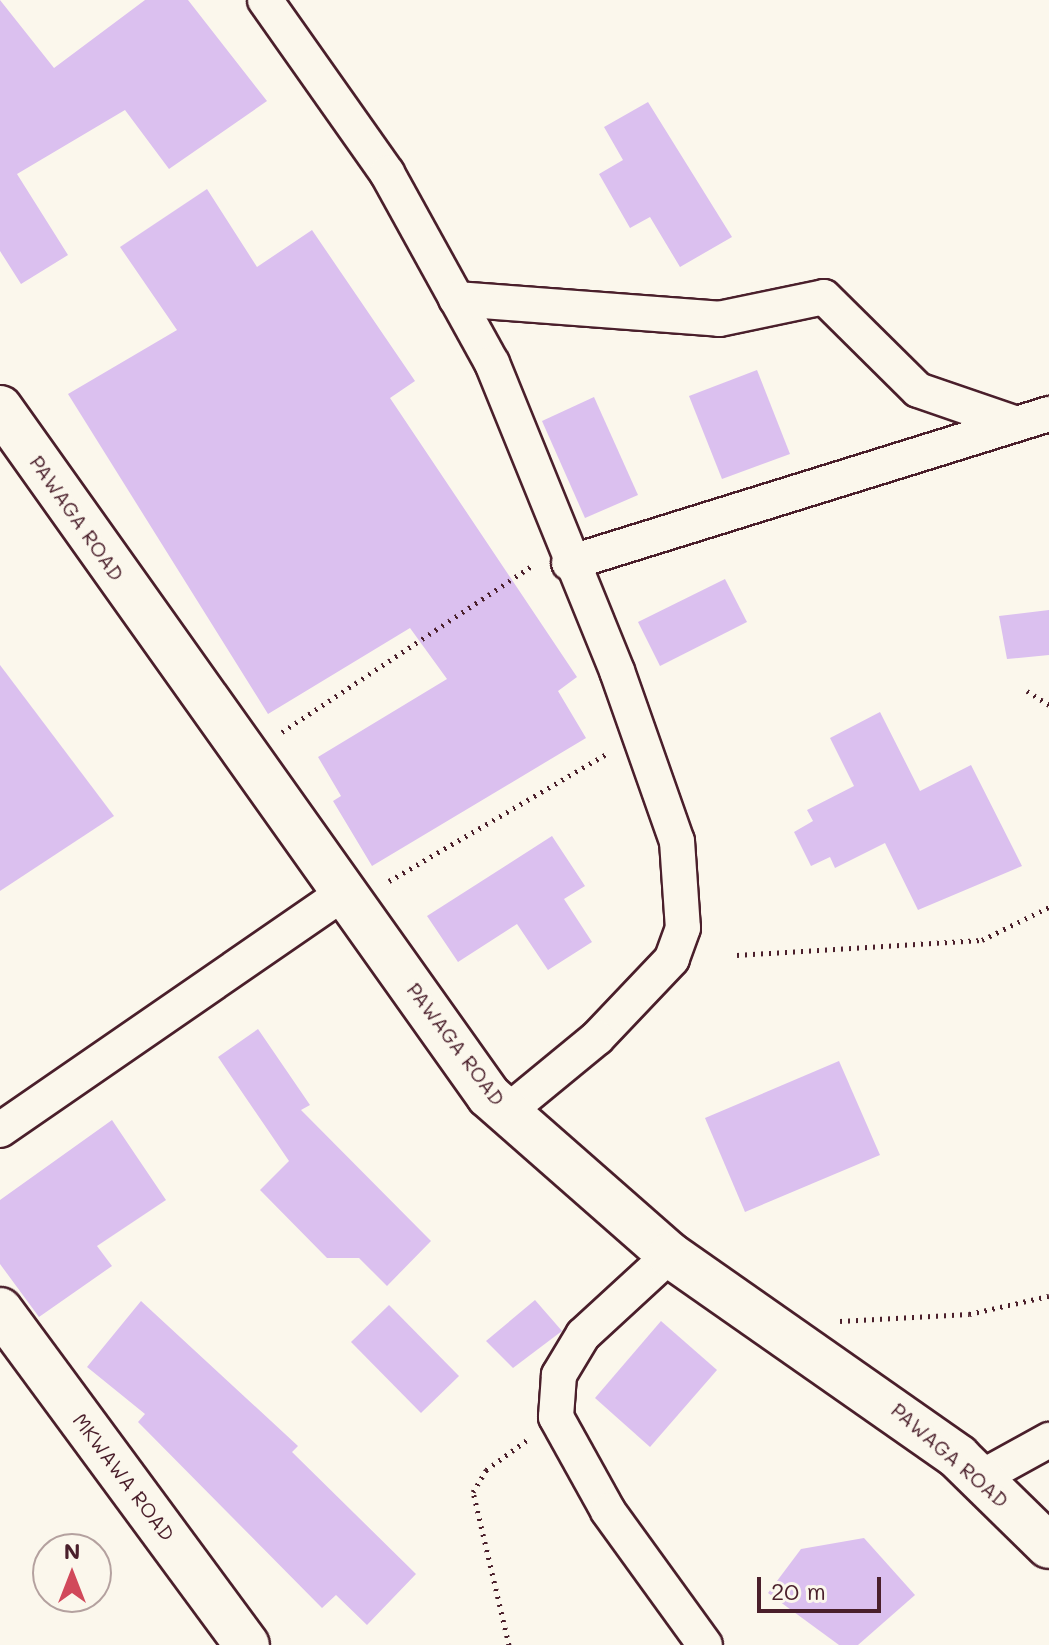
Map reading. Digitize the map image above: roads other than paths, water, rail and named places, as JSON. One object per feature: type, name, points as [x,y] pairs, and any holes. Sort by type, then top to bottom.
[{"type":"main road","name":"PAWAGA ROAD","points":[[0,408],[251,752],[349,896],[507,1112],[670,1255],[800,1341],[982,1477],[1049,1546]]},
{"type":"main road","name":"MKWAWA ROAD","points":[[0,1310],[247,1645]]},
{"type":"street","points":[[265,0],[387,173],[456,299],[537,466],[566,555],[640,734],[677,841],[683,928],[648,989],[507,1112]]},
{"type":"street","points":[[456,299],[719,319],[824,297],[918,390],[1011,422]]},
{"type":"street","points":[[566,555],[1011,422],[1049,414]]},
{"type":"street","points":[[0,1130],[349,896]]},
{"type":"street","points":[[670,1255],[583,1335],[559,1375],[559,1423],[608,1511],[705,1645]]},
{"type":"street","points":[[982,1477],[1049,1440]]}]
